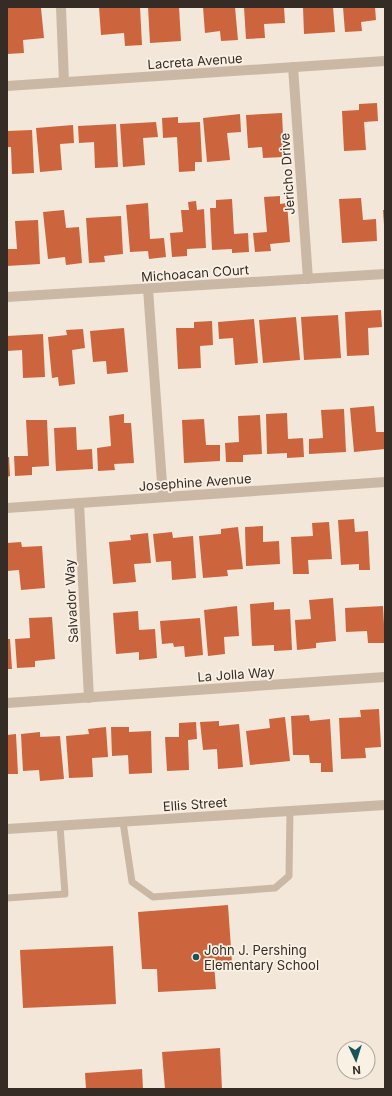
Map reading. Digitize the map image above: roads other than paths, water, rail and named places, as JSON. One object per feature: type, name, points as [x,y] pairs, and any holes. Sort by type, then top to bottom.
[{"type":"street","points":[[61,7],[64,82]]},
{"type":"street","name":"Lacreta Avenue","points":[[7,86],[385,61]]},
{"type":"street","name":"Jericho Drive","points":[[293,67],[308,278]]},
{"type":"street","name":"Michoacan COurt","points":[[7,298],[385,274]]},
{"type":"street","points":[[148,289],[162,497]]},
{"type":"street","name":"Josephine Avenue","points":[[7,508],[385,482]]},
{"type":"street","name":"Salvador Way","points":[[79,503],[89,698]]},
{"type":"street","name":"La Jolla Way","points":[[7,703],[385,677]]},
{"type":"street","name":"Ellis Street","points":[[7,829],[385,805]]},
{"type":"lane","points":[[123,822],[132,882],[153,897],[275,888],[289,876],[290,811]]},
{"type":"lane","points":[[7,898],[65,894],[60,826]]},
{"type":"place","name":"John J. Pershing Elementary School","points":[[196,957]]}]
